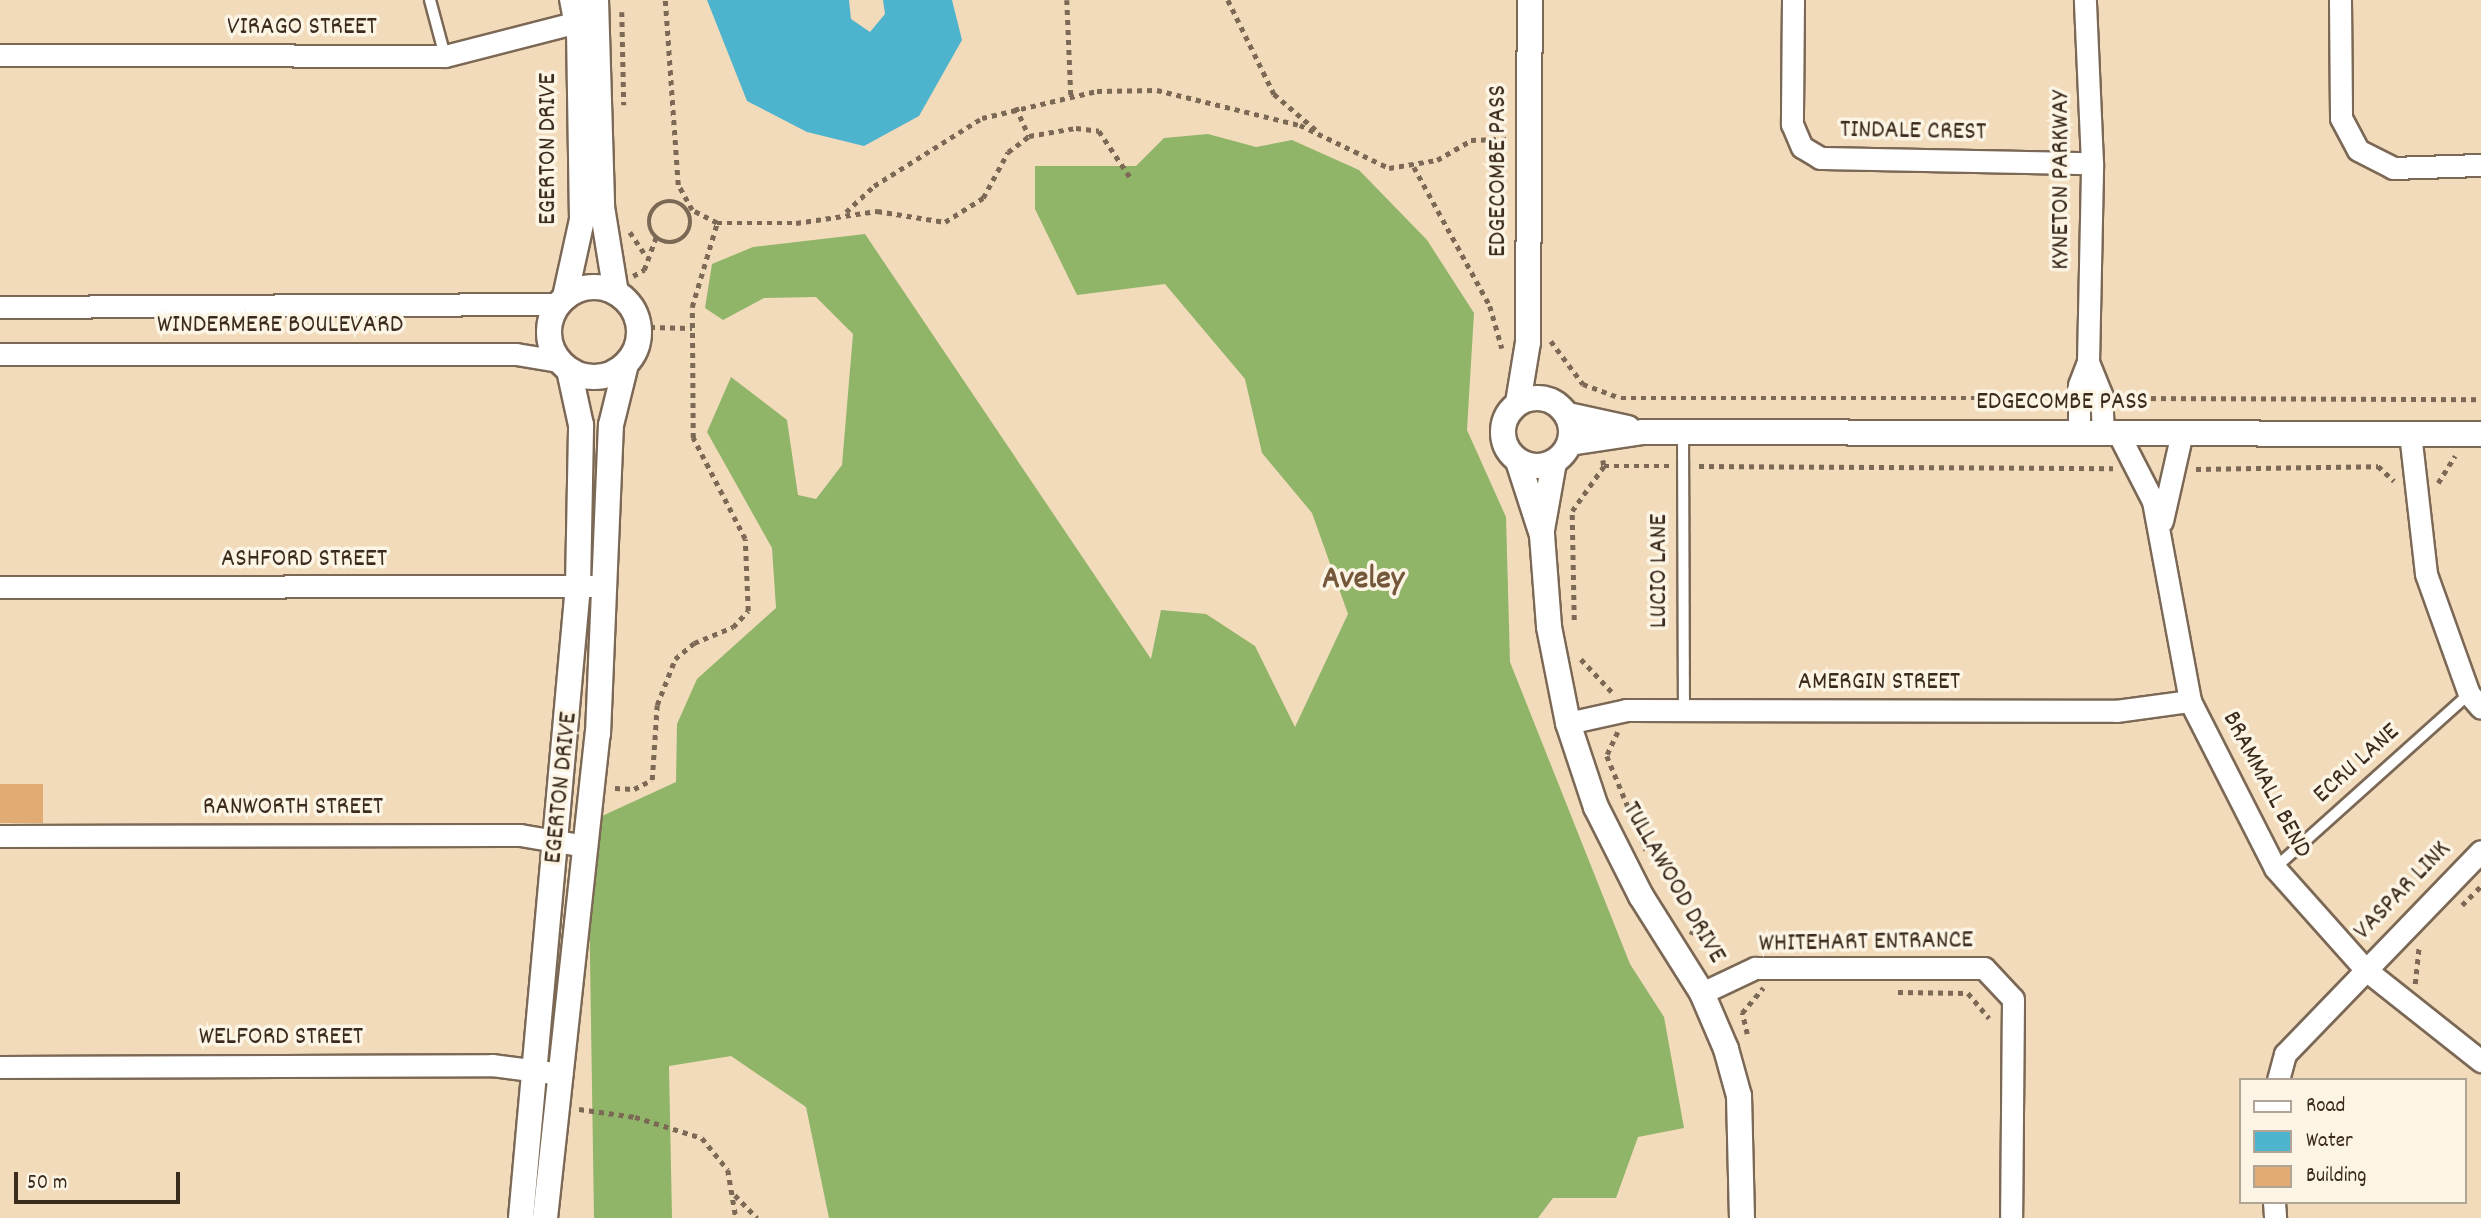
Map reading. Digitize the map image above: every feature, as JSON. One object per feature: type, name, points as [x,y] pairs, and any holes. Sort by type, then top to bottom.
[{"type":"street","name":"EDGECOMBE PASS","points":[[1518,403],[1528,342],[1530,0]]},
{"type":"street","name":"TINDALE CREST","points":[[1793,0],[1792,124],[1802,147],[1820,158],[2092,163]]},
{"type":"street","name":"KYNETON PARKWAY","points":[[2085,0],[2092,163],[2088,362],[2079,398],[2100,433]]},
{"type":"street","points":[[2340,0],[2341,118],[2358,150],[2393,167],[2481,165]]},
{"type":"street","name":"VIRAGO STREET","points":[[0,55],[445,57],[586,10]]},
{"type":"street","name":"EGERTON DRIVE","points":[[586,10],[602,207],[619,285]]},
{"type":"street","name":"EGERTON DRIVE","points":[[562,301],[582,220],[586,10]]},
{"type":"street","points":[[619,285],[639,326],[626,364],[599,377],[564,365],[549,326],[562,301],[590,287],[619,285]]},
{"type":"street","name":"WINDERMERE BOULEVARD","points":[[0,307],[562,301]]},
{"type":"street","name":"EDGECOMBE PASS","points":[[1528,342],[1548,399]]},
{"type":"street","name":"WINDERMERE BOULEVARD","points":[[0,354],[502,354],[564,365]]},
{"type":"street","name":"KYNETON PARKWAY","points":[[2088,362],[2102,398],[2100,433]]},
{"type":"street","name":"EGERTON DRIVE","points":[[545,1218],[586,846],[607,586],[611,425],[626,364]]},
{"type":"street","name":"EGERTON DRIVE","points":[[521,1218],[578,586],[581,425],[564,365]]},
{"type":"street","points":[[1548,399],[1568,415],[1570,443],[1553,462],[1518,461],[1502,432],[1518,403],[1548,399]]},
{"type":"street","name":"EDGECOMBE PASS","points":[[1568,415],[1601,431]]},
{"type":"street","name":"EDGECOMBE PASS","points":[[1570,443],[1601,431],[2410,433],[2473,442]]},
{"type":"street","points":[[2157,482],[2182,432]]},
{"type":"street","name":"BRAMMALL BEND","points":[[2100,433],[2157,482],[2160,537],[2190,701],[2275,868],[2366,970],[2403,1000],[2477,1052]]},
{"type":"street","points":[[2410,433],[2426,574],[2475,701]]},
{"type":"street","name":"TULLAWOOD DRIVE","points":[[1518,461],[1542,534]]},
{"type":"street","name":"TULLAWOOD DRIVE","points":[[1553,462],[1542,534],[1549,627],[1568,723],[1596,807],[1641,896],[1702,993],[1740,1096],[1742,1218]]},
{"type":"street","name":"ASHFORD STREET","points":[[0,587],[607,586]]},
{"type":"street","name":"AMERGIN STREET","points":[[1568,723],[1615,712],[2116,711],[2190,701]]},
{"type":"street","name":"RANWORTH STREET","points":[[0,836],[520,835],[586,846]]},
{"type":"street","name":"VASPAR LINK","points":[[2279,1078],[2285,1055],[2481,851]]},
{"type":"street","name":"WHITEHART ENTRANCE","points":[[1702,993],[1755,968],[1984,968],[2013,999],[2011,1218]]},
{"type":"street","name":"WELFORD STREET","points":[[0,1066],[534,1069],[561,1074]]},
{"type":"lane","points":[[430,0],[445,57]]},
{"type":"lane","name":"LUCIO LANE","points":[[1683,432],[1684,710]]},
{"type":"lane","name":"ECRU LANE","points":[[2275,868],[2475,701]]},
{"type":"path","points":[[620,0],[624,116]]},
{"type":"path","points":[[1068,0],[1071,95]]},
{"type":"path","points":[[1228,0],[1274,94],[1319,133]]},
{"type":"path","points":[[846,212],[874,186],[982,118],[1016,107],[1071,95],[1157,90],[1319,133],[1389,167],[1437,160],[1471,140],[1529,139]]},
{"type":"path","points":[[1016,107],[1029,136]]},
{"type":"path","points":[[717,223],[796,223],[846,212],[888,212],[929,222],[964,215],[982,198],[1008,152],[1029,136],[1099,131],[1130,177]]},
{"type":"path","points":[[668,202],[686,205],[690,223],[686,235],[674,243],[656,237],[649,226],[656,207],[668,202]]},
{"type":"path","points":[[627,226],[645,254]]},
{"type":"path","points":[[619,285],[644,270],[645,254],[656,237]]},
{"type":"path","points":[[650,327],[692,328]]},
{"type":"path","points":[[1551,328],[1565,367],[1583,384],[1609,394],[2079,398]]},
{"type":"path","points":[[1574,628],[1572,511],[1604,467],[1601,431],[1609,394]]},
{"type":"path","points":[[2102,398],[2481,399]]},
{"type":"path","points":[[1604,467],[2110,466],[2134,484],[2185,480],[2198,467],[2378,467],[2400,487],[2416,487],[2439,483],[2446,464],[2473,442]]},
{"type":"path","points":[[1579,652],[1582,664],[1611,687],[1618,733],[1607,756],[1652,864]]},
{"type":"path","points":[[2454,913],[2481,886]]},
{"type":"path","points":[[1682,920],[1717,945],[1731,980],[1752,1001],[1763,988],[1776,989]]},
{"type":"path","points":[[2403,1000],[2418,980],[2417,950],[2426,941]]},
{"type":"path","points":[[1886,991],[1968,993],[1989,1013],[1989,1027]]},
{"type":"path","points":[[558,1107],[635,1117],[702,1138],[728,1170],[735,1195],[736,1218]]},
{"type":"path","points":[[735,1195],[757,1218]]},
{"type":"green space","points":[[1208,134],[1256,147],[1292,140],[1359,170],[1427,240],[1474,313],[1467,430],[1506,517],[1510,662],[1630,964],[1664,1017],[1684,1128],[1638,1137],[1616,1198],[1553,1198],[1538,1218],[829,1218],[806,1107],[731,1056],[669,1066],[672,1218],[594,1218],[589,892],[602,816],[676,782],[677,724],[697,679],[776,608],[772,548],[707,432],[731,377],[787,420],[798,495],[816,499],[842,465],[853,334],[816,297],[764,298],[723,320],[705,308],[712,264],[753,247],[865,234],[1151,659],[1161,610],[1206,614],[1255,646],[1295,727],[1348,614],[1312,513],[1262,453],[1245,379],[1165,284],[1077,295],[1035,209],[1035,166],[1136,166],[1164,138]]},
{"type":"water","points":[[707,0],[849,0],[851,19],[870,32],[885,14],[883,0],[952,0],[962,40],[919,116],[864,146],[807,132],[747,101]]},
{"type":"building","points":[[0,784],[43,784],[43,823],[0,823]]},
{"type":"district","name":"Aveley","points":[[1363,581]]}]
